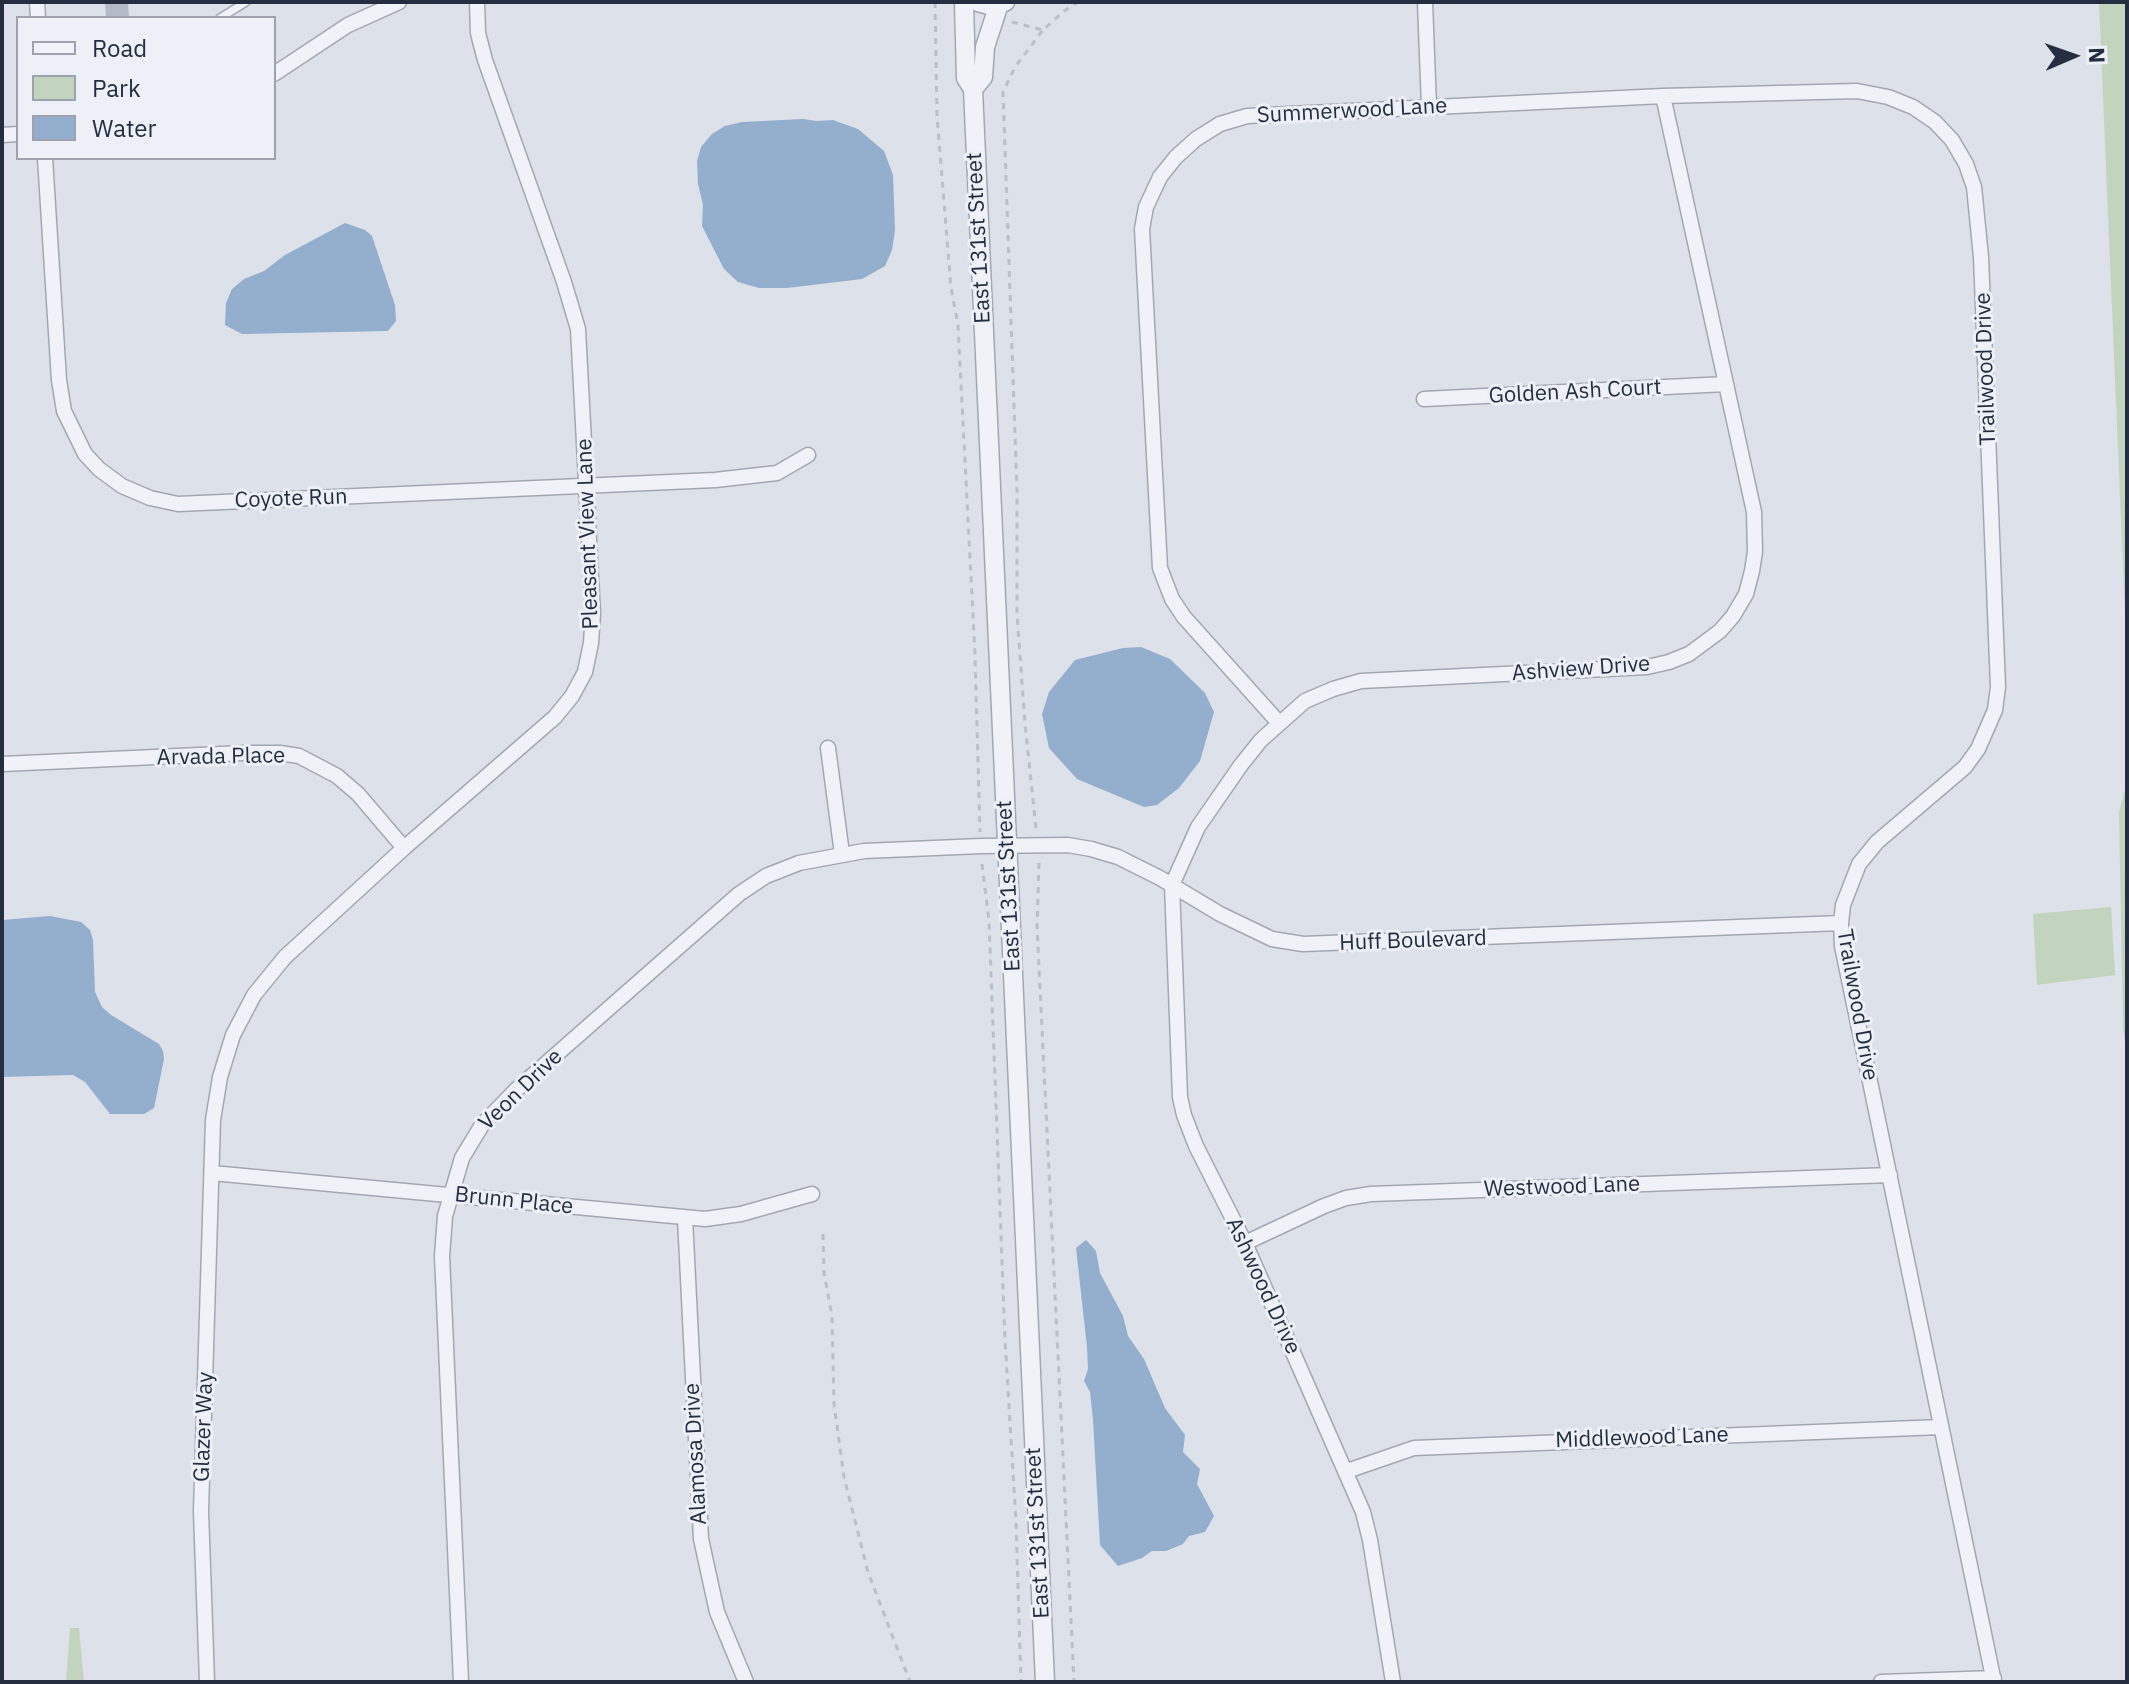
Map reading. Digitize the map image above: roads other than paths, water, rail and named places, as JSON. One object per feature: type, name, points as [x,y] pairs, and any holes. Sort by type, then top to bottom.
[{"type":"street","points":[[276,73],[348,25],[399,2]]},
{"type":"street","name":"Pleasant View Lane","points":[[212,1173],[213,1120],[225,1056],[242,1015],[285,957],[404,848],[555,717],[572,696],[585,672],[593,614],[578,329],[485,60],[478,33],[477,2]]},
{"type":"street","name":"East 131st Street","points":[[964,2],[966,78],[973,89],[1045,1682]]},
{"type":"street","points":[[978,2],[1002,3]]},
{"type":"street","points":[[1425,2],[1429,107]]},
{"type":"street","name":"East 131st Street","points":[[973,89],[983,77],[985,47],[1002,3]]},
{"type":"street","name":"Summerwood Lane","points":[[1279,723],[1184,617],[1172,599],[1160,568],[1142,229],[1146,207],[1160,177],[1196,139],[1220,124],[1247,116],[1663,96],[1857,91],[1888,97],[1913,107],[1935,122],[1952,140]]},
{"type":"street","name":"Ashview Drive","points":[[1172,885],[1198,827],[1241,765],[1279,723],[1305,701],[1361,681],[1647,667],[1689,654],[1733,616],[1746,594],[1755,552],[1754,512],[1663,96]]},
{"type":"street","name":"Trailwood Drive","points":[[1952,140],[1966,164],[1974,187],[1980,241],[1998,687],[1995,710],[1978,749],[1965,767],[1877,842],[1859,864],[1843,905],[1841,923],[1842,946],[1994,1680]]},
{"type":"street","name":"Coyote Run","points":[[45,160],[59,380],[64,411],[85,454],[99,469],[122,486],[150,498],[178,504],[762,476],[777,473],[808,455]]},
{"type":"street","name":"Golden Ash Court","points":[[1424,399],[1726,384]]},
{"type":"street","points":[[828,748],[842,854]]},
{"type":"street","name":"Arvada Place","points":[[2,764],[243,753],[299,756],[337,776],[358,794],[404,848]]},
{"type":"street","name":"Huff Boulevard","points":[[1007,846],[1060,845],[1118,857],[1272,939],[1303,944],[1841,923]]},
{"type":"street","name":"Veon Drive","points":[[461,1682],[442,1233],[462,1158],[482,1125],[498,1106],[739,894],[781,869],[842,854],[881,850],[1007,846]]},
{"type":"street","name":"Ashwood Drive","points":[[1172,885],[1180,1097],[1196,1146],[1245,1243],[1363,1512],[1393,1682]]},
{"type":"street","name":"Brunn Place","points":[[212,1173],[705,1219],[741,1214],[812,1194]]},
{"type":"street","name":"Glazer Way","points":[[207,1682],[201,1511],[212,1173]]},
{"type":"street","name":"Westwood Lane","points":[[1245,1243],[1324,1206],[1371,1194],[1890,1175]]},
{"type":"street","name":"Alamosa Drive","points":[[685,1218],[701,1539],[717,1612],[746,1682]]},
{"type":"street","name":"Middlewood Lane","points":[[1347,1471],[1414,1448],[1941,1427]]},
{"type":"street","points":[[1881,1682],[1994,1680]]},
{"type":"lane","points":[[223,16],[246,2]]},
{"type":"water","points":[[833,120],[858,129],[884,151],[893,175],[895,230],[892,250],[885,266],[862,279],[787,288],[759,288],[738,282],[724,269],[702,226],[703,205],[697,161],[701,147],[712,134],[725,126],[742,122]]},
{"type":"water","points":[[345,223],[372,236],[395,305],[396,321],[388,331],[242,334],[225,325],[226,303],[232,289],[285,255]]},
{"type":"water","points":[[1141,647],[1170,659],[1205,693],[1214,712],[1200,761],[1179,788],[1157,805],[1144,807],[1077,779],[1049,748],[1042,714],[1049,692],[1075,660],[1123,648]]},
{"type":"water","points":[[50,916],[81,922],[90,930],[95,992],[102,1007],[159,1044],[163,1051],[154,1108],[144,1114],[110,1114],[85,1082],[73,1075],[2,1077],[2,920]]},
{"type":"water","points":[[1086,1240],[1096,1251],[1100,1273],[1123,1316],[1128,1336],[1144,1359],[1165,1408],[1185,1435],[1183,1452],[1200,1469],[1197,1484],[1214,1516],[1205,1532],[1189,1536],[1183,1544],[1166,1551],[1152,1551],[1118,1566],[1100,1545],[1093,1420],[1090,1392],[1084,1381],[1088,1369],[1087,1347],[1076,1248]]}]
